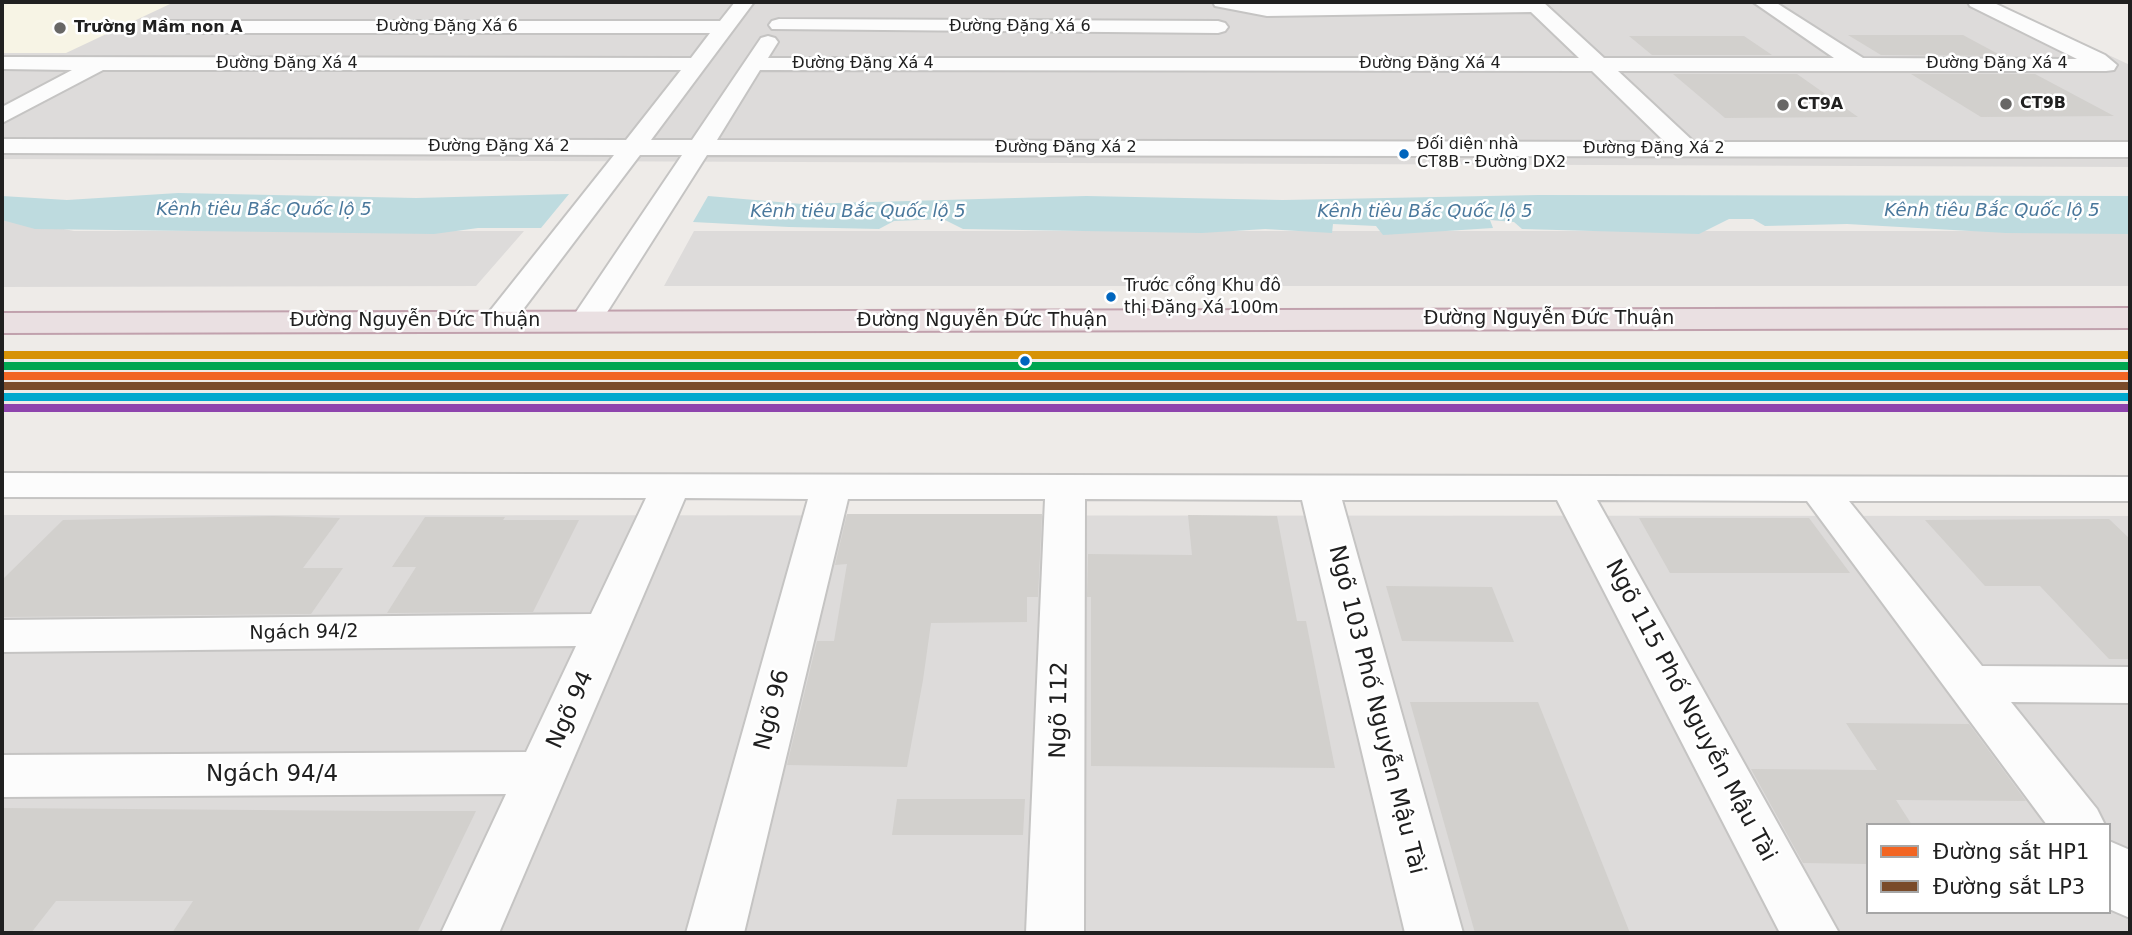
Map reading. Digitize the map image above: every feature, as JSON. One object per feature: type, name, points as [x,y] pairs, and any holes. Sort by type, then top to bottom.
[{"type":"highway","name":"Đường Nguyễn Đức Thuận","points":[[578,333],[2130,318]]},
{"type":"highway","name":"Đường Nguyễn Đức Thuận","points":[[2,323],[489,333],[2130,342]]},
{"type":"highway","name":"Đường Nguyễn Đức Thuận","points":[[2,345],[489,333]]},
{"type":"street","points":[[489,333],[745,2]]},
{"type":"street","points":[[578,333],[794,2]]},
{"type":"street","points":[[1209,2],[1232,64]]},
{"type":"street","points":[[1222,2],[1267,10],[1534,4],[1686,149]]},
{"type":"street","points":[[1762,2],[1857,64]]},
{"type":"street","points":[[1977,2],[2130,76]]},
{"type":"street","points":[[828,26],[941,7]]},
{"type":"street","points":[[2,116],[204,8]]},
{"type":"street","points":[[336,27],[364,8]]},
{"type":"street","name":"Đường Đặng Xá 6","points":[[779,26],[1130,17],[1219,27]]},
{"type":"street","name":"Đường Đặng Xá 6","points":[[168,27],[726,27]]},
{"type":"street","name":"Đường Đặng Xá 4","points":[[2,64],[697,64]]},
{"type":"street","name":"Đường Đặng Xá 4","points":[[754,64],[2106,65]]},
{"type":"street","name":"Đường Đặng Xá 2","points":[[2,146],[2130,150]]},
{"type":"street","points":[[6,488],[671,486],[2130,489]]},
{"type":"street","name":"Ngõ 94","points":[[470,933],[671,486]]},
{"type":"street","name":"Ngõ 96","points":[[715,933],[831,487]]},
{"type":"street","name":"Ngõ 112","points":[[1055,933],[1065,487]]},
{"type":"street","name":"Ngõ 103 Phố Nguyễn Mậu Tài","points":[[1319,487],[1434,933]]},
{"type":"street","name":"Ngõ 115 Phố Nguyễn Mậu Tài","points":[[1570,488],[1810,933]]},
{"type":"street","points":[[1818,488],[2076,823]]},
{"type":"street","name":"Ngách 94/2","points":[[2,636],[606,630]]},
{"type":"street","points":[[1969,684],[2130,685]]},
{"type":"street","name":"Ngách 94/4","points":[[2,776],[543,773]]},
{"type":"street","points":[[2111,868],[2130,892]]},
{"type":"shaded area","points":[[2,2],[1995,2],[2130,65],[2130,167],[2,159]]},
{"type":"shaded area","name":"Trường Mầm non A","points":[[2,4],[170,4],[66,53],[2,53]]},
{"type":"shaded area","points":[[2,217],[74,231],[524,231],[476,286],[2,287]]},
{"type":"shaded area","points":[[694,231],[2130,231],[2130,286],[664,286]]},
{"type":"shaded area","points":[[2,515],[2130,516],[2130,933],[2,933]]},
{"type":"water","name":"Kênh tiêu Bắc Quốc lộ 5","points":[[178,193],[416,198],[569,194],[541,228],[478,228],[434,234],[35,229],[2,220],[2,196],[67,200]]},
{"type":"water","name":"Kênh tiêu Bắc Quốc lộ 5","points":[[1538,195],[2130,196],[2130,234],[2006,233],[1847,224],[1765,226],[1753,219],[1729,219],[1699,234],[1522,229],[1514,222],[1490,220],[1493,228],[1383,235],[1376,226],[1333,224],[1332,233],[1265,229],[1202,233],[963,229],[943,219],[894,221],[879,229],[693,222],[708,196],[802,204],[1086,196],[1283,200]]},
{"type":"building","points":[[1848,35],[1963,35],[2002,56],[1881,55]]},
{"type":"building","points":[[1629,36],[1744,36],[1772,55],[1652,55]]},
{"type":"building","points":[[1673,74],[1797,74],[1858,117],[1725,118]]},
{"type":"building","points":[[1911,74],[2035,74],[2114,116],[1981,117]]},
{"type":"building","points":[[847,514],[1042,514],[1038,597],[1027,597],[1027,622],[931,623],[907,767],[787,765],[817,641],[834,641],[847,564],[835,565]]},
{"type":"building","points":[[1188,515],[1277,516],[1297,621],[1306,621],[1335,768],[1091,766],[1091,597],[1087,597],[1088,554],[1192,555]]},
{"type":"building","points":[[273,516],[340,518],[303,568],[343,568],[311,614],[2,617],[2,580],[63,520]]},
{"type":"building","points":[[425,517],[579,520],[533,612],[387,613],[416,567],[392,567]]},
{"type":"building","points":[[1639,518],[1809,518],[1850,573],[1670,573]]},
{"type":"building","points":[[2109,519],[2130,539],[2130,659],[2109,659],[2040,586],[1985,586],[1925,520]]},
{"type":"building","points":[[1386,586],[1492,587],[1514,642],[1402,641]]},
{"type":"building","points":[[1410,702],[1538,702],[1630,933],[1475,933]]},
{"type":"building","points":[[1846,723],[1969,724],[2026,801],[1896,800],[1911,823],[1866,823],[1866,864],[1803,863],[1751,769],[1877,770]]},
{"type":"building","points":[[897,799],[1025,799],[1023,835],[892,835]]},
{"type":"building","points":[[2,808],[476,811],[417,933],[172,933],[193,901],[56,901],[31,933],[2,933]]},
{"type":"rail line","name":"HP1","points":[[2,376],[2130,376]]},
{"type":"rail line","name":"LP3","points":[[2,386],[2130,386]]},
{"type":"transit line","points":[[2,355],[2130,355]]},
{"type":"transit line","points":[[2,366],[2130,366]]},
{"type":"transit line","points":[[2,397],[2130,397]]},
{"type":"transit line","points":[[2,408],[2130,408]]},
{"type":"place","name":"Trường Mầm non A","points":[[60,28]]},
{"type":"place","name":"CT9B","points":[[2006,104]]},
{"type":"place","name":"CT9A","points":[[1783,105]]},
{"type":"place","name":"Đối diện nhà CT8B - Đường DX2","points":[[1404,154]]},
{"type":"place","name":"Trước cổng Khu đô thị Đặng Xá 100m","points":[[1111,297]]}]
